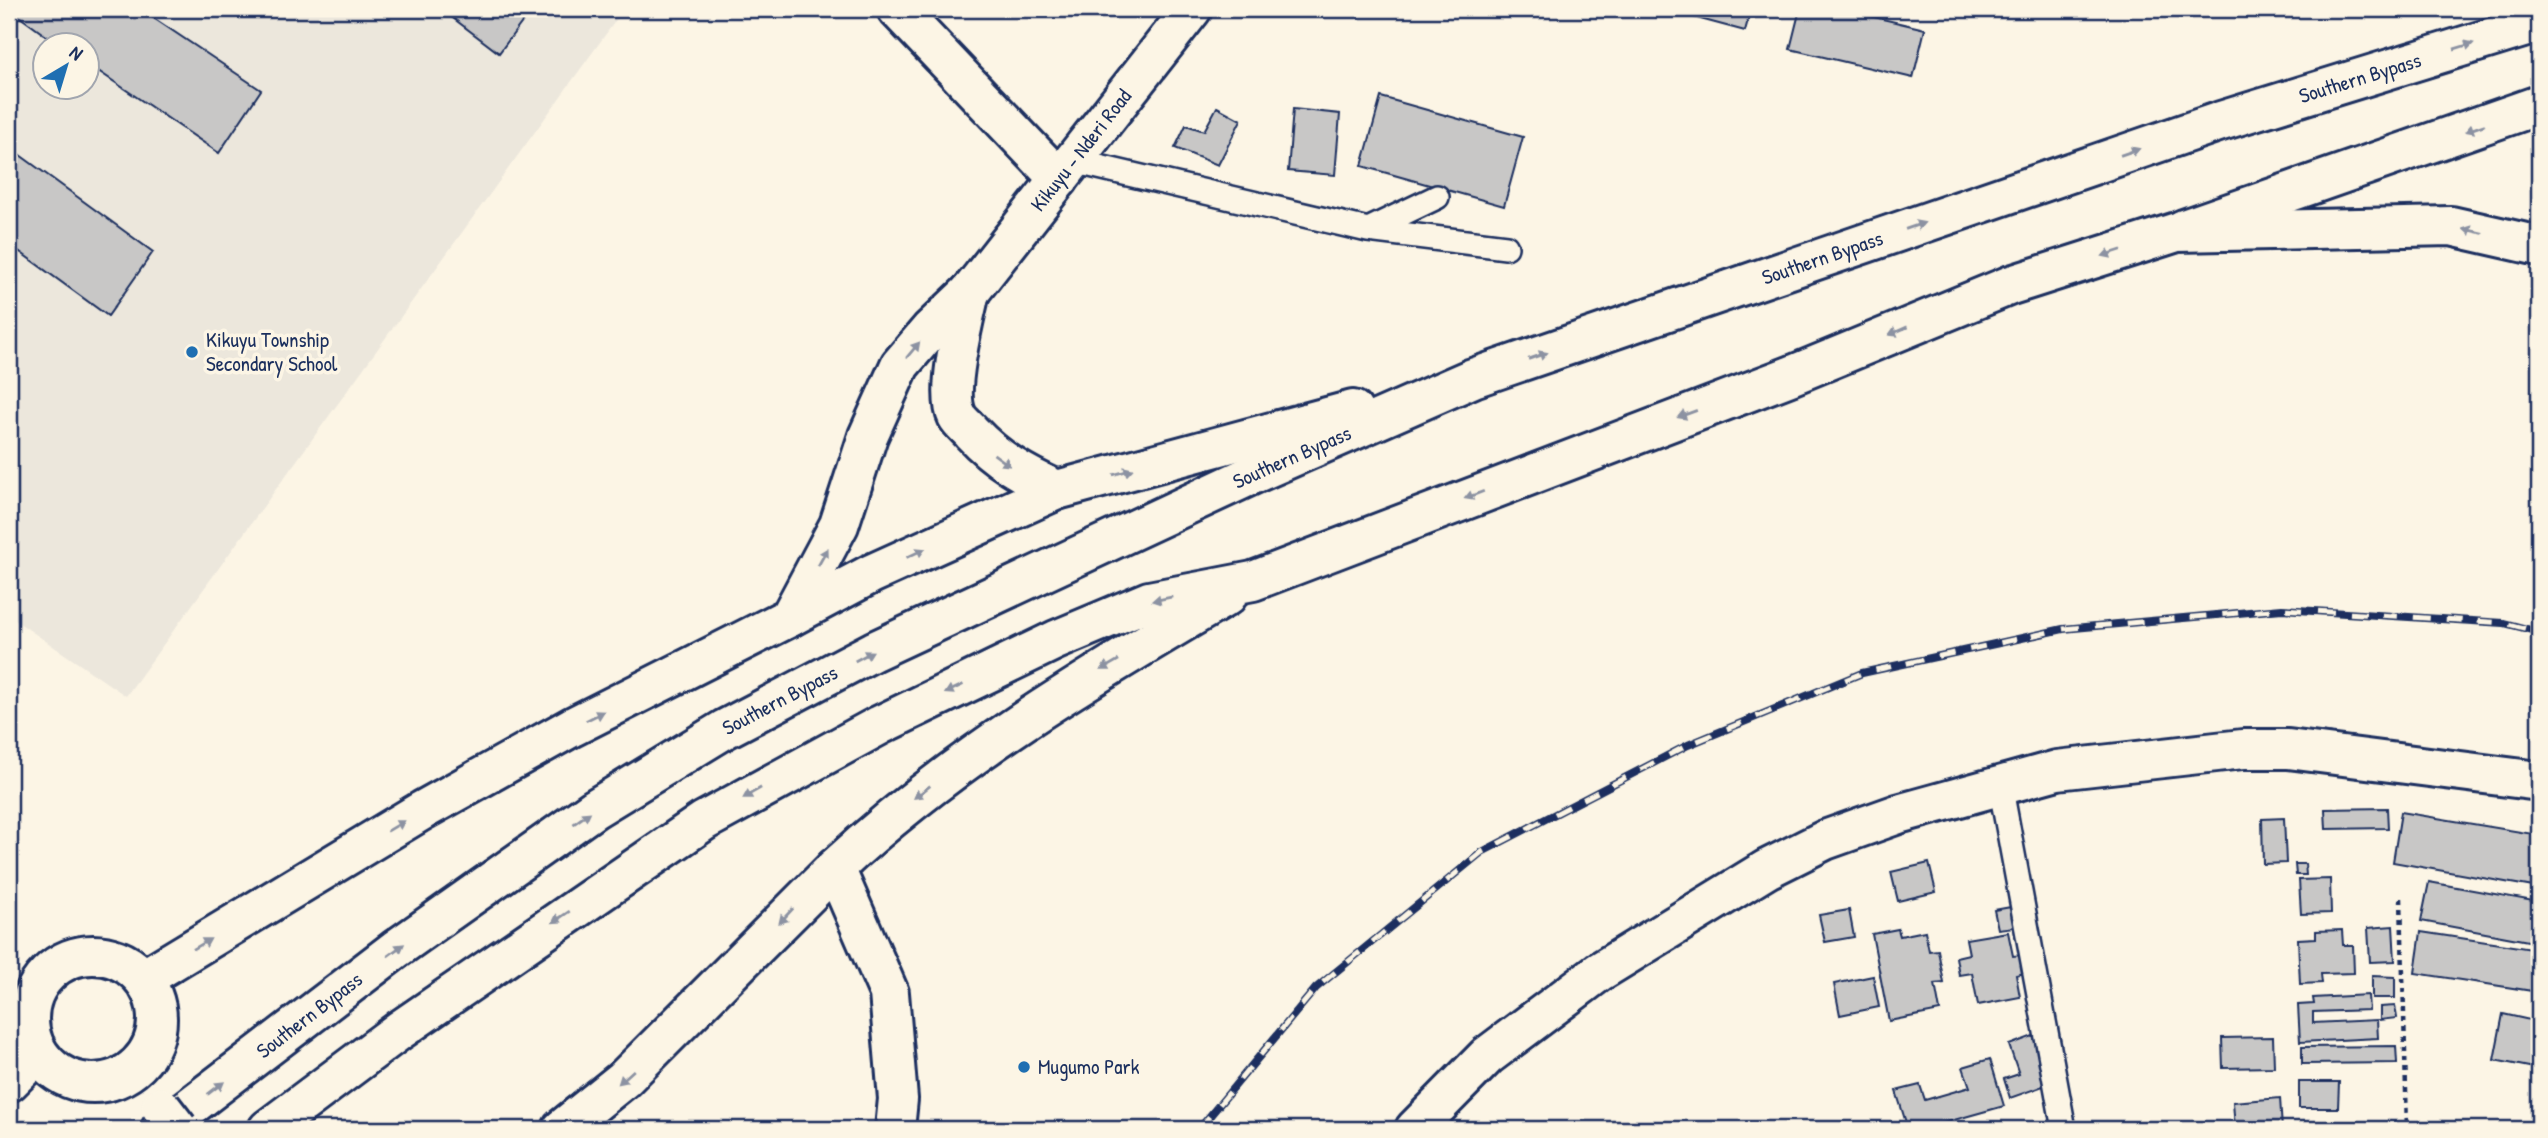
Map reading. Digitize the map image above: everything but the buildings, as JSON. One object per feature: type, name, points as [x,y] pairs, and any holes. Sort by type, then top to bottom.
[{"type":"main road","points":[[897,9],[1066,170]]},
{"type":"main road","name":"Kikuyu - Nderi Road","points":[[790,617],[839,525],[868,436],[900,365],[930,330],[970,292],[1192,9]]},
{"type":"main road","name":"Southern Bypass","points":[[167,1122],[407,942],[594,809],[725,729],[874,651],[1258,472],[1473,378],[2207,126],[2539,23]]},
{"type":"main road","points":[[268,1129],[400,1030],[704,821],[789,772],[1056,640],[1138,606],[1253,581],[1790,376],[2011,285],[2177,232],[2539,105]]},
{"type":"main road","points":[[2177,232],[2451,226],[2539,246]]},
{"type":"main road","points":[[970,292],[959,341],[954,387],[957,416],[988,450],[1008,465],[1057,490]]},
{"type":"main road","points":[[143,979],[423,810],[572,727],[883,568],[1057,490],[1473,378]]},
{"type":"main road","points":[[562,1129],[633,1070],[835,868],[958,764],[1075,685],[1253,581]]},
{"type":"main road","points":[[1415,1129],[1488,1056],[1599,972],[1767,869],[1825,840],[1898,814],[2057,770],[2243,749],[2288,749],[2539,781]]},
{"type":"main road","points":[[835,868],[889,993],[898,1099],[895,1129]]},
{"type":"main road","points":[[86,954],[108,956],[128,964],[143,979],[153,996],[158,1017],[151,1047],[132,1071],[114,1080],[93,1084],[73,1080],[53,1070],[38,1054],[30,1033],[28,1011],[35,990],[47,973],[66,960],[86,954]]},
{"type":"main road","points":[[9,1082],[38,1054]]},
{"type":"main road","points":[[132,1071],[167,1122]]},
{"type":"lane","points":[[1066,170],[1368,230],[1506,247]]},
{"type":"lane","points":[[1368,230],[1437,197]]},
{"type":"lane","points":[[2000,784],[2064,1129]]},
{"type":"path","points":[[2400,898],[2407,1129]]},
{"type":"shaded area","name":"Kikuyu Township Secondary School","points":[[9,9],[624,9],[126,696],[9,616]]},
{"type":"railway","points":[[1199,1129],[1316,988],[1482,852],[1688,745],[1862,673],[2063,629],[2282,609],[2504,623],[2539,632]]},
{"type":"place","name":"Kikuyu Township Secondary School","points":[[192,352]]},
{"type":"place","name":"Mugumo Park","points":[[1024,1067]]}]
